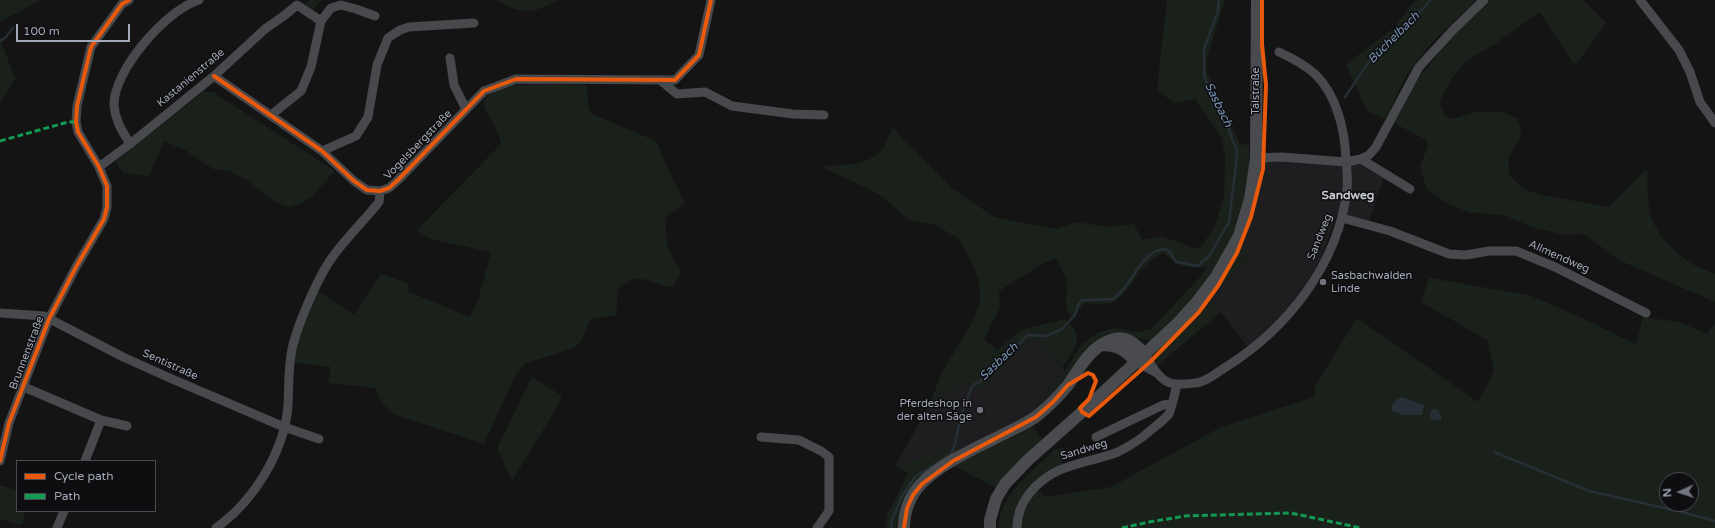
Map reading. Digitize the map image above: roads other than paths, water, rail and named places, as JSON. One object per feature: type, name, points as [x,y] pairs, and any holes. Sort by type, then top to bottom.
[{"type":"main road","name":"Talstraße","points":[[990,528],[990,520],[996,499],[1005,484],[1028,460],[1141,358],[1182,318],[1216,277],[1240,236],[1250,199],[1256,158],[1257,0]]},
{"type":"main road","points":[[904,528],[907,508],[913,495],[922,484],[953,461],[970,451],[1036,417],[1054,402],[1068,385],[1083,362],[1101,345],[1118,346],[1141,358]]},
{"type":"street","name":"Brunnenstraße","points":[[0,461],[9,423],[49,319],[76,267],[104,219],[107,208],[107,186],[99,167],[78,132],[76,122],[77,106],[91,47],[122,4],[129,0]]},
{"type":"street","points":[[130,144],[117,122],[114,104],[118,84],[134,57],[150,35],[171,16],[199,0]]},
{"type":"street","name":"Vogelsbergstraße","points":[[214,76],[322,151],[354,181],[367,190],[380,191],[389,188],[398,180],[484,91],[516,79],[675,80],[699,55],[711,0]]},
{"type":"street","points":[[1256,158],[1282,157],[1346,162],[1361,159],[1369,154],[1376,147],[1424,62],[1454,28],[1484,0]]},
{"type":"street","points":[[1640,0],[1679,50],[1690,72],[1700,102],[1715,122]]},
{"type":"street","name":"Kastanienstraße","points":[[99,167],[130,144],[214,76],[265,29],[286,15],[299,2],[321,21]]},
{"type":"street","points":[[271,115],[301,91],[311,67],[321,21],[332,8],[341,5],[356,8],[375,16]]},
{"type":"street","points":[[322,151],[356,136],[368,117],[377,65],[388,38],[400,30],[409,27],[474,23]]},
{"type":"street","name":"Sandweg","points":[[1017,528],[1017,518],[1026,497],[1041,480],[1057,470],[1119,451],[1139,440],[1161,422],[1169,412],[1177,384],[1202,382],[1249,351],[1282,322],[1308,290],[1320,272],[1342,218],[1347,189],[1346,138],[1329,93],[1316,75],[1302,64],[1279,52]]},
{"type":"street","points":[[450,58],[454,85],[466,109]]},
{"type":"street","points":[[660,80],[677,94],[705,92],[732,106],[793,114],[824,115]]},
{"type":"street","points":[[1361,159],[1410,189]]},
{"type":"street","points":[[216,528],[228,520],[244,502],[267,470],[278,447],[284,427],[288,406],[288,382],[292,348],[305,313],[329,262],[379,202],[380,191]]},
{"type":"street","name":"Allmendweg","points":[[1342,218],[1390,231],[1449,254],[1466,255],[1489,251],[1516,251],[1555,267],[1646,313]]},
{"type":"street","name":"Sentistraße","points":[[0,313],[37,315],[49,319],[127,359],[284,427],[319,439]]},
{"type":"street","points":[[1141,358],[1144,367],[1157,373],[1170,383],[1177,384]]},
{"type":"street","points":[[24,386],[101,420],[127,426]]},
{"type":"street","name":"Sandweg","points":[[1096,437],[1162,405],[1171,404]]},
{"type":"street","points":[[85,460],[101,420]]},
{"type":"street","points":[[761,437],[799,440],[822,451],[829,457],[829,511],[817,528]]},
{"type":"street","points":[[57,528],[64,512]]},
{"type":"waterway","name":"Sasbach","points":[[891,528],[892,520],[901,498],[915,477],[951,454],[955,444],[960,419],[972,386],[983,379],[1001,357],[1028,335],[1047,336],[1062,329],[1075,315],[1079,303],[1083,300],[1113,299],[1124,289],[1144,261],[1157,251],[1165,249],[1170,252],[1176,262],[1198,266],[1210,255],[1229,222],[1237,151],[1229,131],[1229,123],[1223,112],[1217,106],[1216,100],[1208,87],[1204,75],[1204,49],[1218,11],[1219,0]]},
{"type":"waterway","name":"Büchelbach","points":[[1345,97],[1376,53],[1387,41],[1413,19],[1430,0]]},
{"type":"waterway","points":[[0,41],[5,38],[13,28]]},
{"type":"waterway","points":[[1494,452],[1589,491],[1715,521]]},
{"type":"place","name":"Sasbachwalden Linde","points":[[1323,282]]},
{"type":"place","name":"Pferdeshop in der alten Säge","points":[[980,410]]},
{"type":"district","name":"Sandweg","points":[[1348,196]]}]
